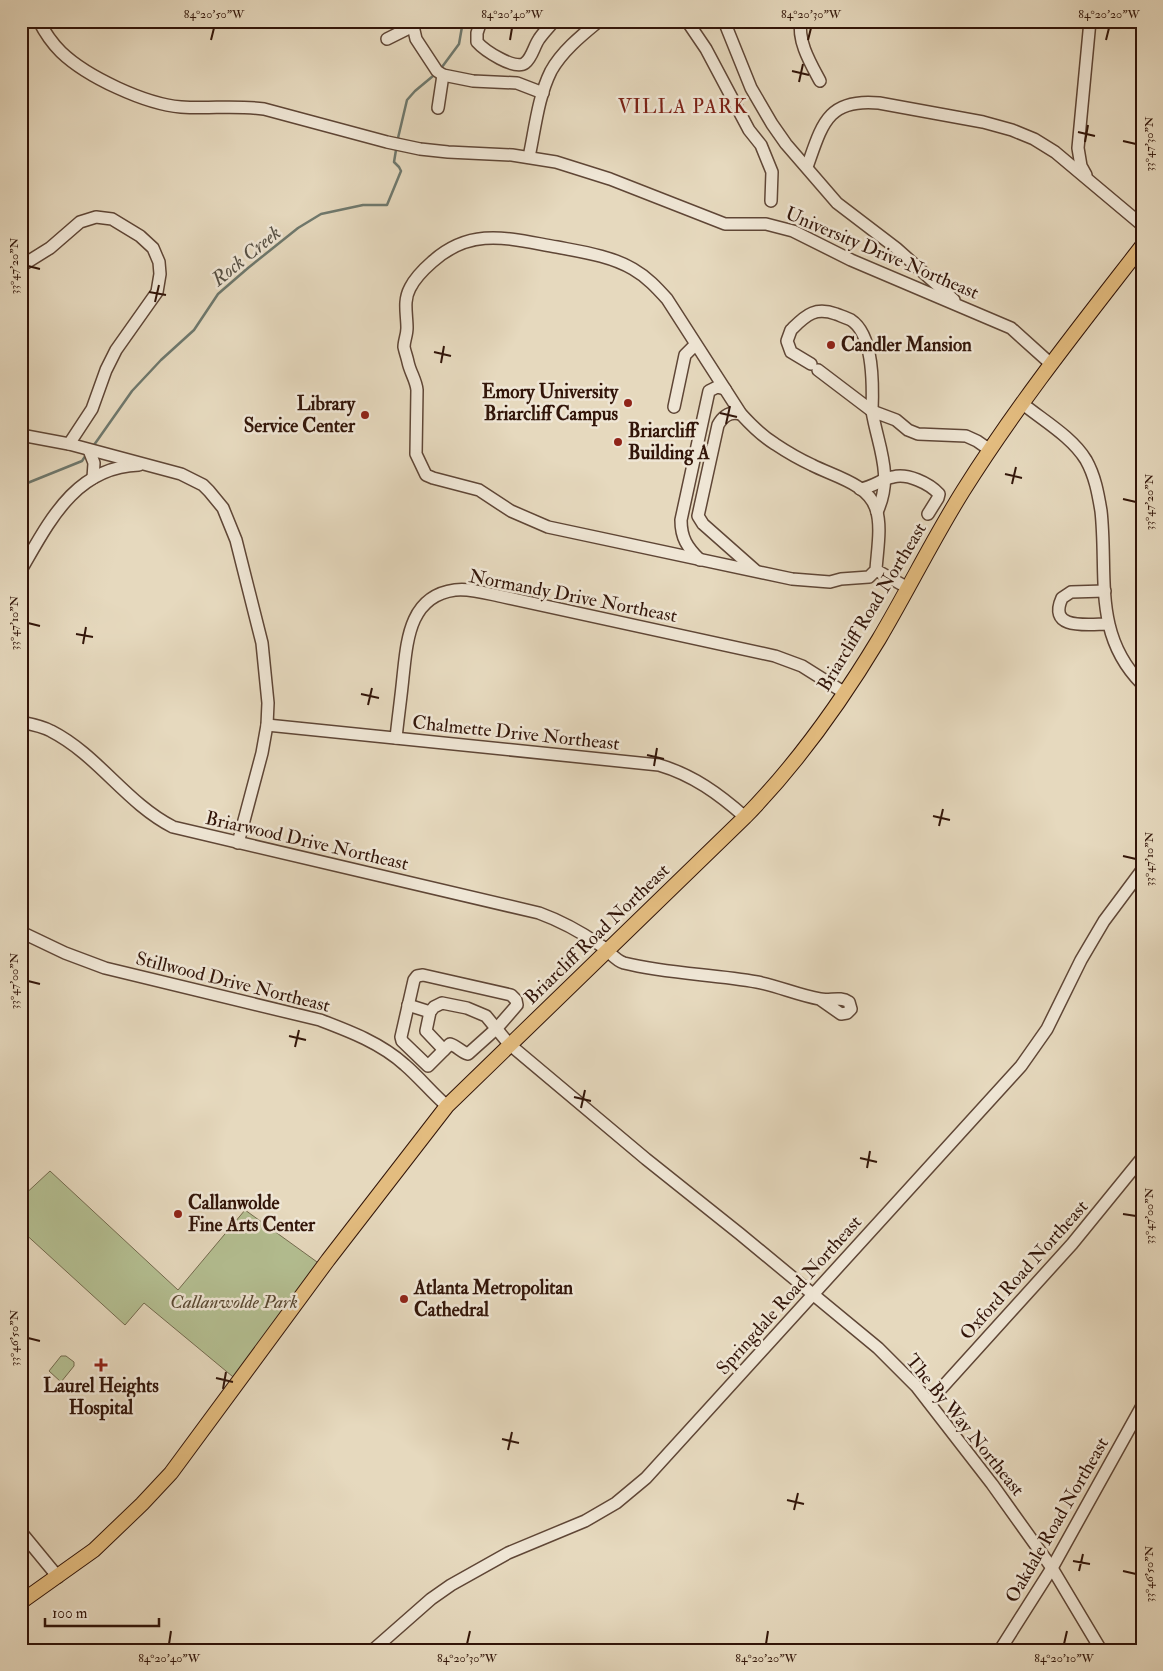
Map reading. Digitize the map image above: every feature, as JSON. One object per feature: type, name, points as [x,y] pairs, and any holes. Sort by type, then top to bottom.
[{"type":"main road","name":"Briarcliff Road Northeast","points":[[21,1602],[94,1550],[142,1504],[171,1472],[333,1253],[447,1106],[761,802],[845,693],[878,641],[962,492],[990,450],[1051,364],[1142,246]]},
{"type":"street","name":"University Drive Northeast","points":[[39,21],[54,45],[76,64],[124,90],[157,102],[179,107],[245,107],[264,109],[420,149],[528,157],[556,162],[591,172],[725,224],[758,223],[784,227],[851,260],[1011,328],[1051,364]]},
{"type":"street","points":[[481,21],[477,33],[477,42],[483,48],[508,62],[519,65],[527,61],[538,39],[554,21]]},
{"type":"street","points":[[528,157],[543,93],[552,71],[568,48],[599,21]]},
{"type":"street","points":[[687,21],[706,49],[749,130],[760,145],[772,172],[771,201]]},
{"type":"street","points":[[724,21],[761,106],[786,144],[837,203],[896,248],[964,308]]},
{"type":"street","points":[[802,21],[800,27],[804,46],[820,81]]},
{"type":"street","points":[[1089,180],[1081,166],[1078,148],[1090,21]]},
{"type":"street","points":[[387,39],[414,24],[416,39],[438,71],[443,75],[481,81],[517,83],[543,93]]},
{"type":"street","points":[[438,108],[443,75]]},
{"type":"street","points":[[807,167],[820,130],[829,116],[844,107],[858,102],[879,103],[1012,130],[1045,145],[1142,225]]},
{"type":"street","points":[[21,266],[50,248],[80,222],[96,217],[112,219],[140,236],[152,248],[159,262],[160,274],[157,292],[116,350],[106,370],[92,409],[69,444]]},
{"type":"street","points":[[504,237],[591,254],[616,261],[634,269],[654,285],[667,300],[695,345],[741,414],[751,425],[773,443],[811,465],[860,488],[873,501],[877,512],[876,570],[869,577],[825,582],[808,581],[756,572],[548,527],[512,511],[479,490],[426,475],[416,454],[417,390],[416,380],[408,364],[404,347],[407,330],[405,304],[414,281],[427,266],[460,244],[476,239],[504,237]]},
{"type":"street","points":[[909,285],[920,270]]},
{"type":"street","points":[[877,512],[882,501],[885,479],[882,452],[872,411],[871,361],[864,337],[858,327],[850,320],[824,310],[808,315],[792,329],[787,339],[791,352],[872,411],[896,420],[908,430],[918,434],[966,436],[990,450]]},
{"type":"street","points":[[674,408],[685,355],[695,345]]},
{"type":"street","points":[[700,560],[690,551],[683,538],[682,520],[709,391],[709,366]]},
{"type":"street","points":[[709,391],[716,387],[725,389]]},
{"type":"street","points":[[1023,404],[1077,449],[1098,487],[1108,624],[1111,636],[1122,660],[1142,684]]},
{"type":"street","points":[[741,414],[735,412],[729,414],[718,425],[698,516],[703,524],[756,572]]},
{"type":"street","points":[[21,435],[69,444],[181,474],[198,482],[216,498],[228,517],[240,553],[262,643],[267,682],[267,725],[254,786],[238,843]]},
{"type":"street","points":[[89,450],[94,463],[93,478]]},
{"type":"street","points":[[21,570],[69,496],[93,478],[123,467],[148,465]]},
{"type":"street","points":[[860,488],[875,485],[885,479],[902,476],[922,482],[935,489],[939,494],[928,514]]},
{"type":"street","points":[[876,570],[908,588]]},
{"type":"street","name":"Normandy Drive Northeast","points":[[396,738],[405,652],[411,625],[421,609],[433,599],[455,590],[466,590],[504,597],[776,656],[802,666],[845,693]]},
{"type":"street","points":[[1105,591],[1071,592],[1062,598],[1059,610],[1062,617],[1070,624],[1108,624]]},
{"type":"street","name":"Briarwood Drive Northeast","points":[[21,722],[45,728],[71,744],[142,808],[166,823],[182,830],[534,912],[561,922],[608,950],[612,956],[621,962],[660,970],[760,982],[821,1000]]},
{"type":"street","name":"Chalmette Drive Northeast","points":[[267,725],[659,765],[695,779],[720,796],[745,818]]},
{"type":"street","name":"Springdale Road Northeast","points":[[374,1650],[424,1605],[451,1585],[508,1553],[585,1521],[626,1495],[646,1478],[1021,1066],[1047,1029],[1081,960],[1104,921],[1142,870]]},
{"type":"street","name":"Stillwood Drive Northeast","points":[[21,932],[65,953],[105,968],[320,1020],[375,1044],[405,1064],[447,1106]]},
{"type":"street","points":[[423,975],[511,995],[516,1000],[517,1005],[497,1028],[468,1054],[455,1045],[450,1044],[428,1066],[402,1041],[401,1037],[414,980],[417,976],[423,975]]},
{"type":"street","name":"The By Way Northeast","points":[[430,1012],[434,1007],[442,1003],[467,1008],[486,1016],[509,1044],[646,1159],[814,1294],[900,1369],[929,1402],[992,1484],[1052,1568],[1101,1650]]},
{"type":"street","points":[[408,1005],[430,1012],[426,1032],[444,1050]]},
{"type":"street","points":[[405,1064],[414,1053]]},
{"type":"street","name":"Oxford Road Northeast","points":[[929,1402],[1072,1244],[1142,1158]]},
{"type":"street","name":"Oakdale Road Northeast","points":[[1000,1650],[1052,1568],[1142,1406]]},
{"type":"street","points":[[21,1532],[58,1577]]},
{"type":"green space","name":"Callanwolde Park","points":[[50,1171],[178,1290],[245,1210],[324,1267],[238,1381],[144,1303],[125,1325],[21,1230],[21,1198]]},
{"type":"green space","points":[[61,1356],[66,1356],[74,1362],[74,1366],[61,1382],[49,1371]]},
{"type":"waterway","name":"Rock Creek","points":[[442,67],[459,44],[463,21]]},
{"type":"waterway","name":"Rock Creek","points":[[398,138],[407,100],[433,76]]},
{"type":"waterway","name":"Rock Creek","points":[[94,445],[132,391],[161,360],[194,330],[218,294],[248,268],[298,228],[321,214],[363,205],[387,205],[401,171],[394,162],[396,150]]},
{"type":"waterway","name":"Rock Creek","points":[[21,491],[25,484],[82,461],[86,455]]},
{"type":"place","name":"Candler Mansion","points":[[831,345]]},
{"type":"place","name":"Emory University Briarcliff Campus","points":[[628,403]]},
{"type":"place","name":"Library Service Center","points":[[365,415]]},
{"type":"place","name":"Briarcliff Building A","points":[[618,442]]},
{"type":"place","name":"Callanwolde Fine Arts Center","points":[[178,1214]]},
{"type":"place","name":"Atlanta Metropolitan Cathedral","points":[[404,1299]]},
{"type":"place","name":"Laurel Heights Hospital","points":[[101,1365]]},
{"type":"district","name":"VILLA PARK","points":[[683,106]]}]
